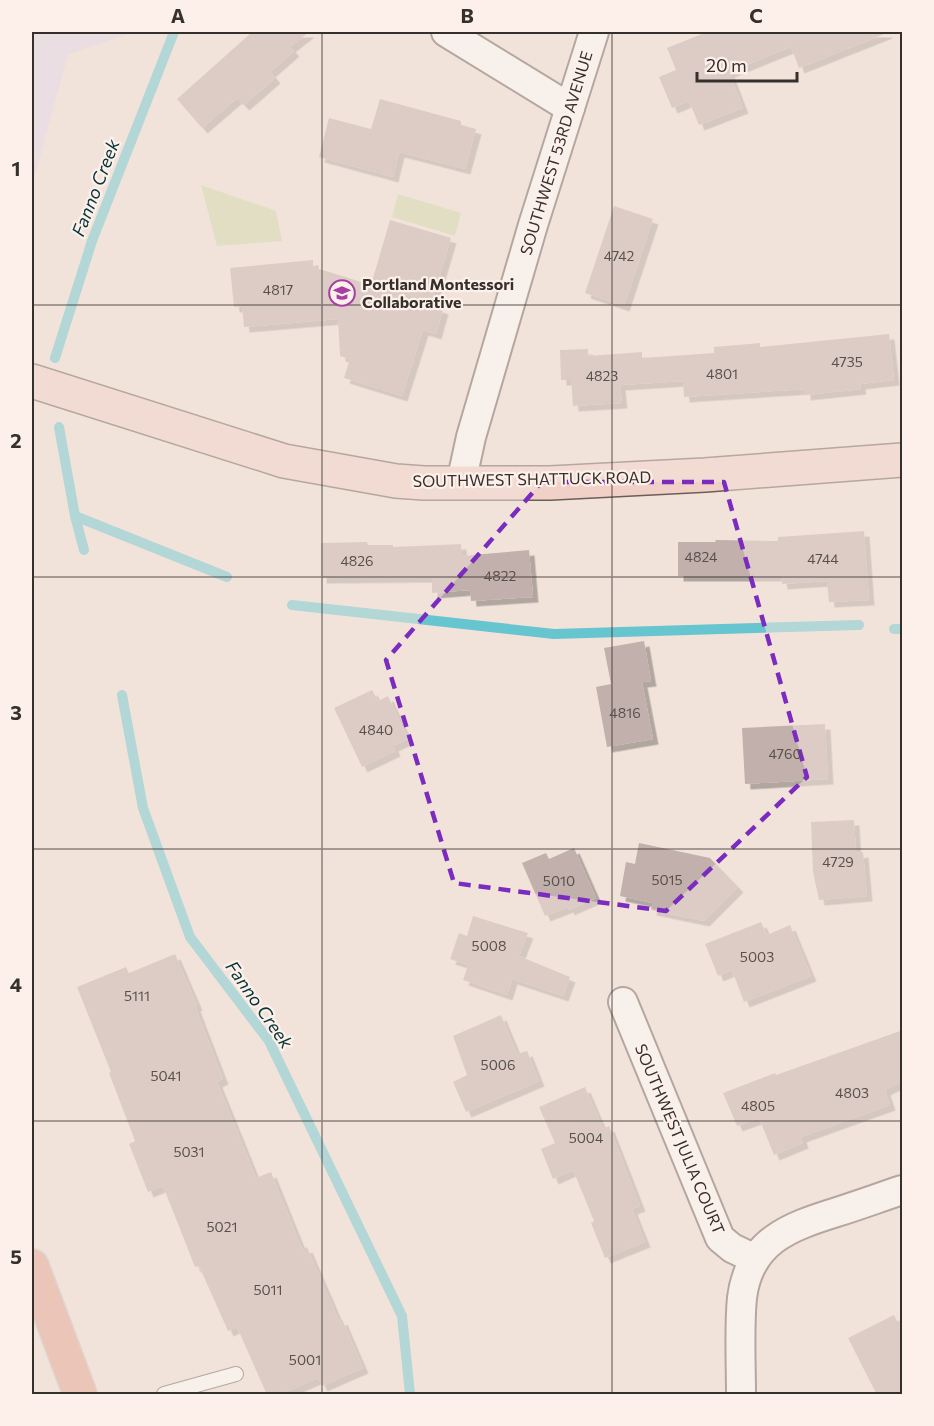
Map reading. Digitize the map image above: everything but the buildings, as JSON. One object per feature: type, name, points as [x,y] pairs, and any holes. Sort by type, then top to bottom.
[{"type":"main road","points":[[32,1266],[80,1395]]},
{"type":"street","points":[[446,32],[570,108]]},
{"type":"street","name":"SOUTHWEST 53RD AVENUE","points":[[461,483],[471,436],[586,52],[594,32]]},
{"type":"street","name":"SOUTHWEST SHATTUCK ROAD","points":[[32,381],[284,461],[396,481],[550,483],[705,475],[903,460]]},
{"type":"street","name":"SOUTHWEST JULIA COURT","points":[[623,1002],[720,1238],[732,1248],[755,1259]]},
{"type":"street","points":[[741,1395],[742,1298],[748,1274],[755,1259],[770,1243],[795,1225],[903,1190]]},
{"type":"lane","points":[[164,1395],[236,1374]]},
{"type":"highlighted area","points":[[542,482],[724,482],[807,777],[666,911],[454,883],[386,660]]},
{"type":"shaded area","points":[[32,32],[134,32],[68,55],[32,187]]},
{"type":"green space","points":[[201,185],[276,211],[282,241],[217,246]]},
{"type":"green space","points":[[398,194],[461,213],[455,236],[392,217]]},
{"type":"waterway","name":"Fanno Creek","points":[[55,358],[92,241],[174,32]]},
{"type":"waterway","name":"Fanno Creek","points":[[59,427],[75,516],[84,550]]},
{"type":"waterway","points":[[75,516],[227,577]]},
{"type":"waterway","points":[[292,605],[554,634],[859,625]]},
{"type":"waterway","points":[[894,629],[902,629]]},
{"type":"waterway","name":"Fanno Creek","points":[[122,695],[143,808],[190,937],[269,1041],[402,1316],[410,1394]]},
{"type":"place","name":"Portland Montessori Collaborative","points":[[342,293]]}]
